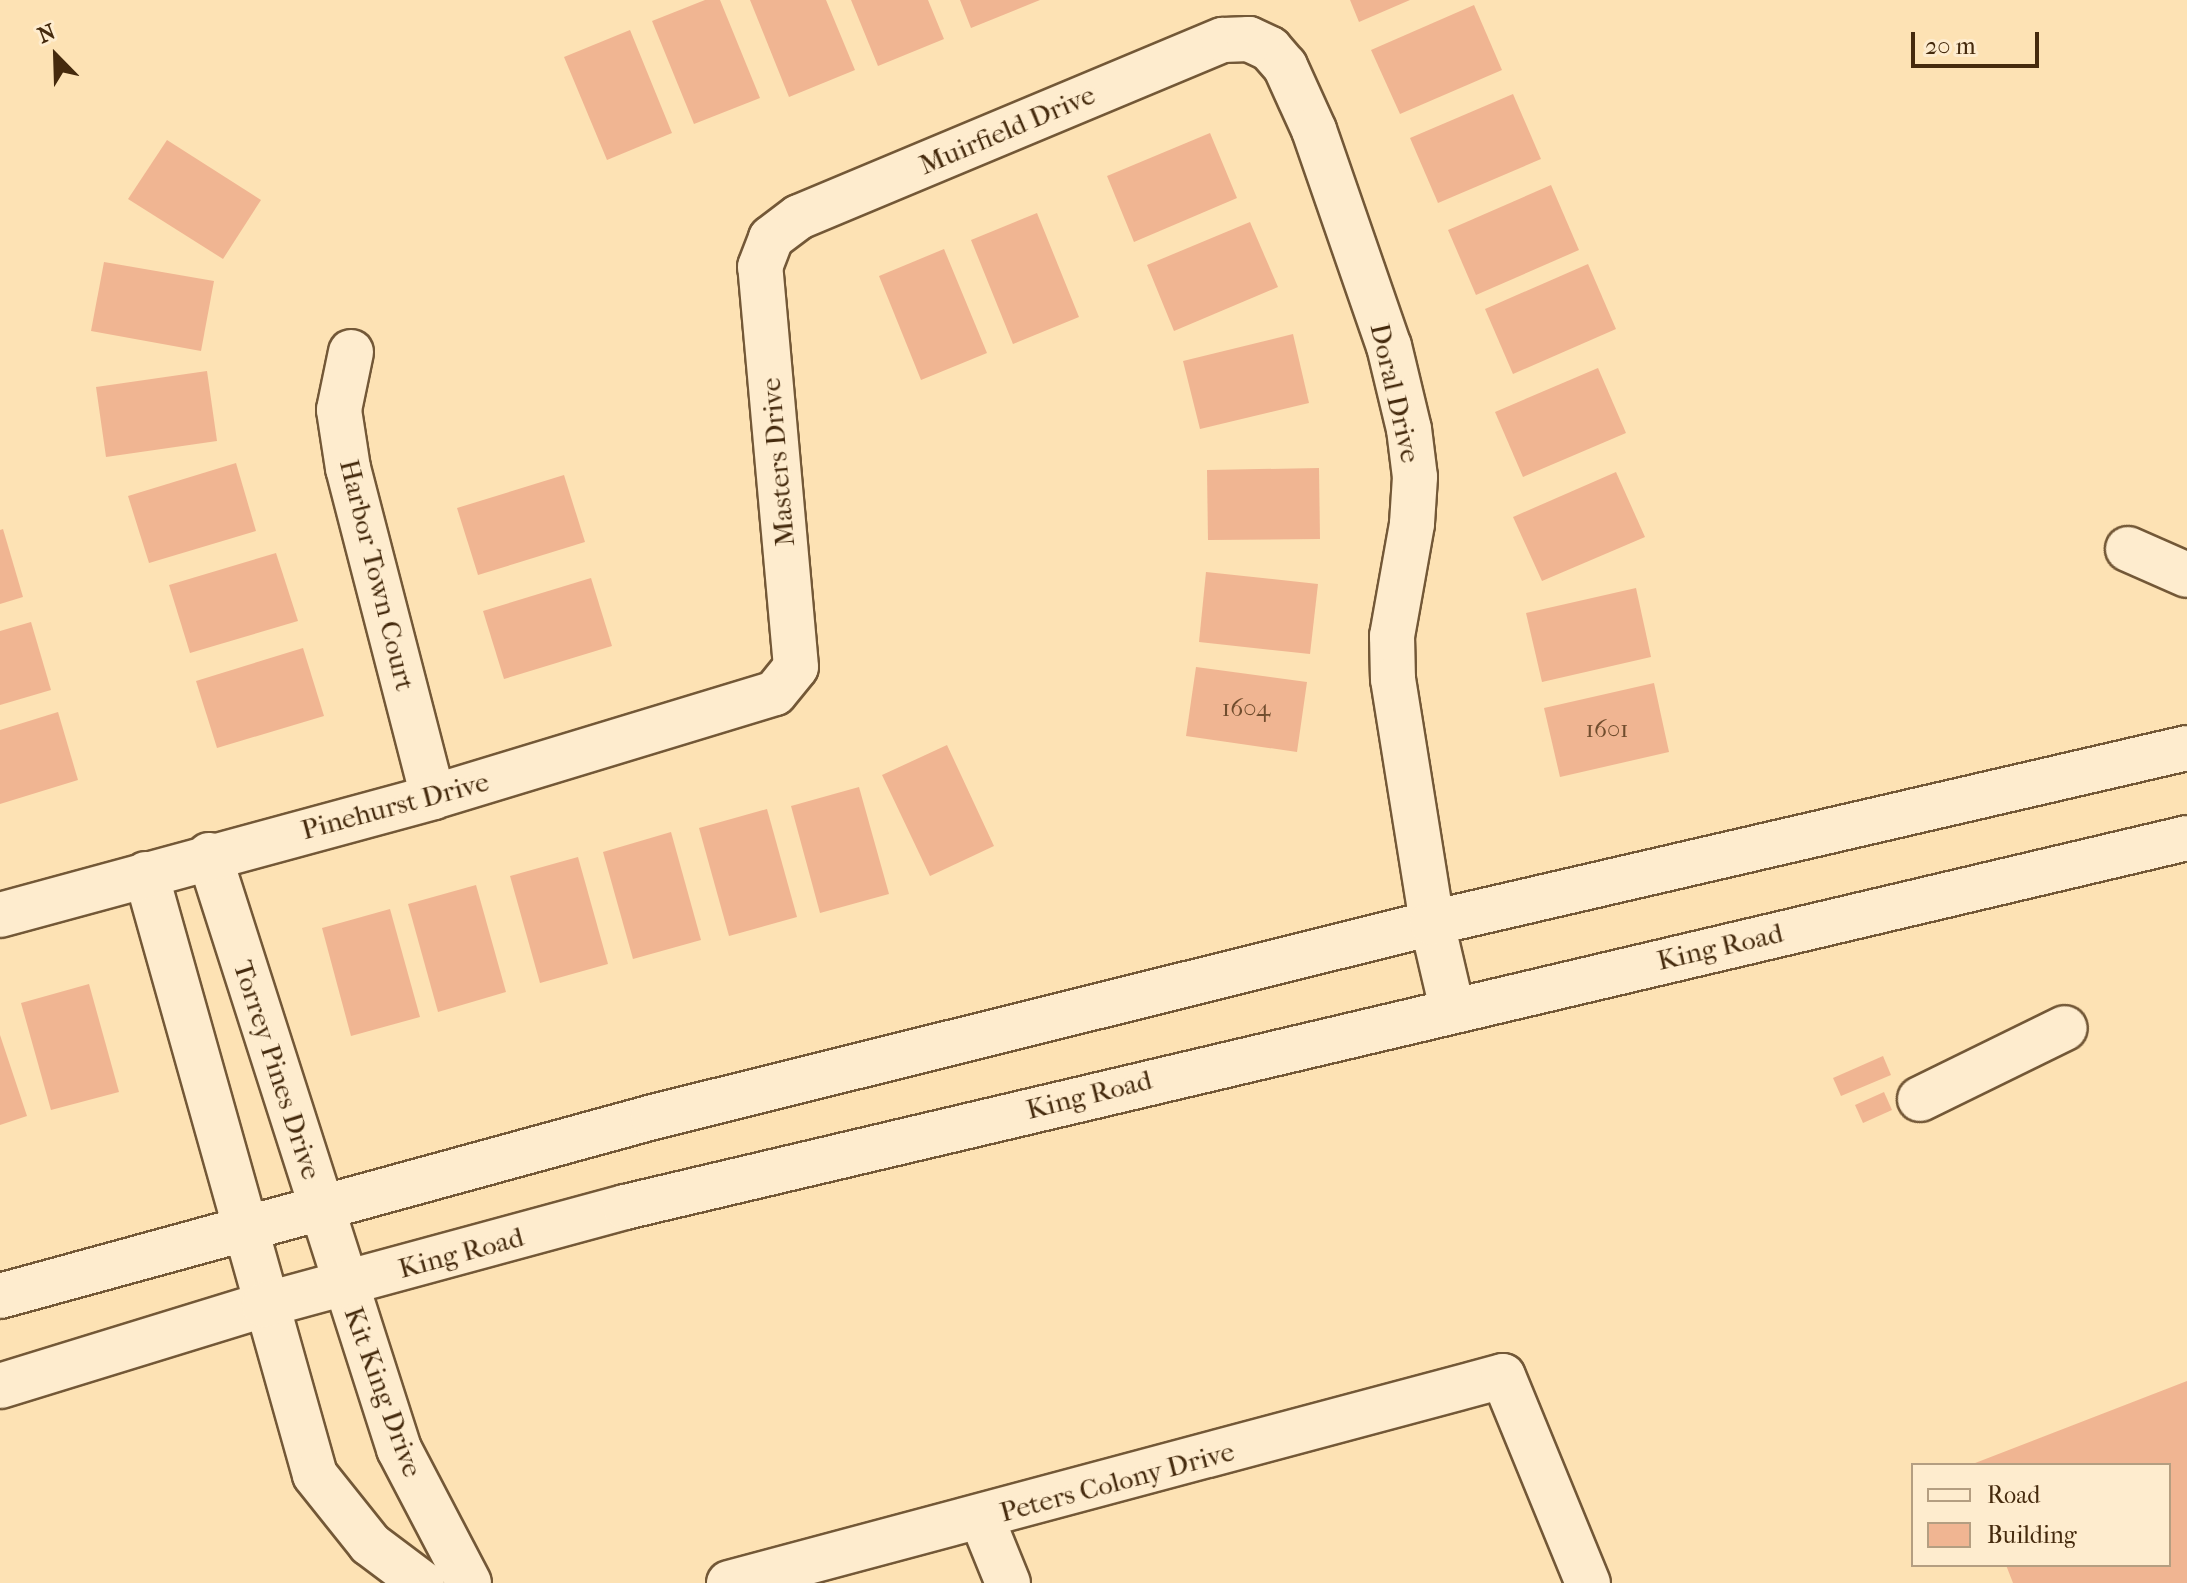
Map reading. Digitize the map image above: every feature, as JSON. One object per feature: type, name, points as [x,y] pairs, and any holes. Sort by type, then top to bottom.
[{"type":"street","name":"Muirfield Drive","points":[[771,238],[799,217],[1194,52],[1223,40],[1249,39]]},
{"type":"street","name":"Doral Drive","points":[[1249,39],[1270,49],[1285,66],[1314,130],[1389,346],[1409,429],[1415,477],[1412,524],[1392,636],[1393,679],[1432,923],[1452,1008]]},
{"type":"street","name":"Masters Drive","points":[[771,238],[760,267],[796,667],[785,686]]},
{"type":"street","name":"Harbor Town Court","points":[[351,352],[339,410],[348,468],[433,797]]},
{"type":"street","points":[[2128,549],[2187,575]]},
{"type":"street","name":"Pinehurst Drive","points":[[0,915],[209,855],[433,797],[764,699],[785,686]]},
{"type":"street","points":[[0,1296],[623,1125],[1432,923],[2187,748]]},
{"type":"street","name":"King Road","points":[[0,1386],[264,1305],[625,1207],[1452,1008],[2187,838]]},
{"type":"street","name":"Torrey Pines Drive","points":[[209,855],[344,1285]]},
{"type":"street","points":[[146,874],[264,1305],[315,1475],[370,1544],[422,1583]]},
{"type":"street","points":[[1920,1099],[2065,1028]]},
{"type":"street","name":"Kit King Drive","points":[[344,1285],[399,1449],[469,1583]]},
{"type":"street","name":"Peters Colony Drive","points":[[729,1583],[982,1519],[1503,1376],[1588,1583]]},
{"type":"street","points":[[982,1519],[1008,1583]]},
{"type":"building","points":[[705,0],[720,0],[760,98],[694,124],[652,21]]},
{"type":"building","points":[[750,0],[826,0],[855,70],[789,97]]},
{"type":"building","points":[[851,0],[928,0],[944,39],[878,66]]},
{"type":"building","points":[[960,0],[1040,0],[971,28]]},
{"type":"building","points":[[1350,0],[1410,0],[1359,22]]},
{"type":"building","points":[[1474,5],[1502,70],[1400,114],[1371,50]]},
{"type":"building","points":[[630,30],[672,133],[607,160],[564,57]]},
{"type":"building","points":[[1513,94],[1541,159],[1438,203],[1410,138]]},
{"type":"building","points":[[1210,133],[1237,198],[1134,242],[1107,176]]},
{"type":"building","points":[[167,140],[261,200],[223,259],[128,199]]},
{"type":"building","points":[[1551,185],[1579,250],[1476,295],[1448,230]]},
{"type":"building","points":[[1037,213],[1079,317],[1013,344],[971,240]]},
{"type":"building","points":[[1250,222],[1278,287],[1174,331],[1147,265]]},
{"type":"building","points":[[944,249],[987,353],[921,380],[879,276]]},
{"type":"building","points":[[104,262],[214,281],[201,351],[91,331]]},
{"type":"building","points":[[1588,264],[1616,329],[1513,374],[1485,309]]},
{"type":"building","points":[[1293,334],[1309,403],[1200,429],[1183,361]]},
{"type":"building","points":[[1598,368],[1626,433],[1523,477],[1495,412]]},
{"type":"building","points":[[207,371],[217,441],[106,457],[96,387]]},
{"type":"building","points":[[236,463],[256,531],[149,563],[128,496]]},
{"type":"building","points":[[1319,468],[1320,539],[1208,540],[1207,470]]},
{"type":"building","points":[[1616,472],[1645,537],[1542,581],[1513,517]]},
{"type":"building","points":[[564,475],[585,542],[478,575],[457,508]]},
{"type":"building","points":[[3,529],[23,597],[0,604],[0,530]]},
{"type":"building","points":[[276,553],[298,621],[190,653],[169,585]]},
{"type":"building","points":[[1206,572],[1318,584],[1310,654],[1199,642]]},
{"type":"building","points":[[591,578],[612,646],[504,679],[483,611]]},
{"type":"building","points":[[1636,588],[1651,657],[1542,682],[1526,613]]},
{"type":"building","points":[[31,622],[51,690],[0,705],[0,631]]},
{"type":"building","points":[[303,648],[324,716],[217,748],[196,681]]},
{"type":"building","points":[[1196,667],[1307,682],[1297,752],[1186,736]]},
{"type":"building","points":[[1654,683],[1669,752],[1560,777],[1544,708]]},
{"type":"building","points":[[58,712],[78,780],[0,804],[0,730]]},
{"type":"building","points":[[947,745],[994,846],[930,876],[882,775]]},
{"type":"building","points":[[859,787],[889,894],[820,913],[791,806]]},
{"type":"building","points":[[767,809],[797,917],[729,936],[699,828]]},
{"type":"building","points":[[671,832],[701,940],[633,959],[603,852]]},
{"type":"building","points":[[578,857],[608,964],[540,983],[510,876]]},
{"type":"building","points":[[476,885],[506,992],[438,1012],[408,904]]},
{"type":"building","points":[[390,909],[420,1017],[351,1036],[322,928]]},
{"type":"building","points":[[89,984],[119,1092],[51,1110],[21,1003]]},
{"type":"building","points":[[0,1035],[27,1116],[0,1125]]},
{"type":"building","points":[[1883,1056],[1891,1075],[1841,1096],[1833,1078]]},
{"type":"building","points":[[1884,1092],[1892,1110],[1863,1123],[1855,1105]]},
{"type":"building","points":[[2187,1381],[2187,1583],[2013,1583],[2007,1567],[2171,1567],[2171,1463],[1975,1463]]}]
